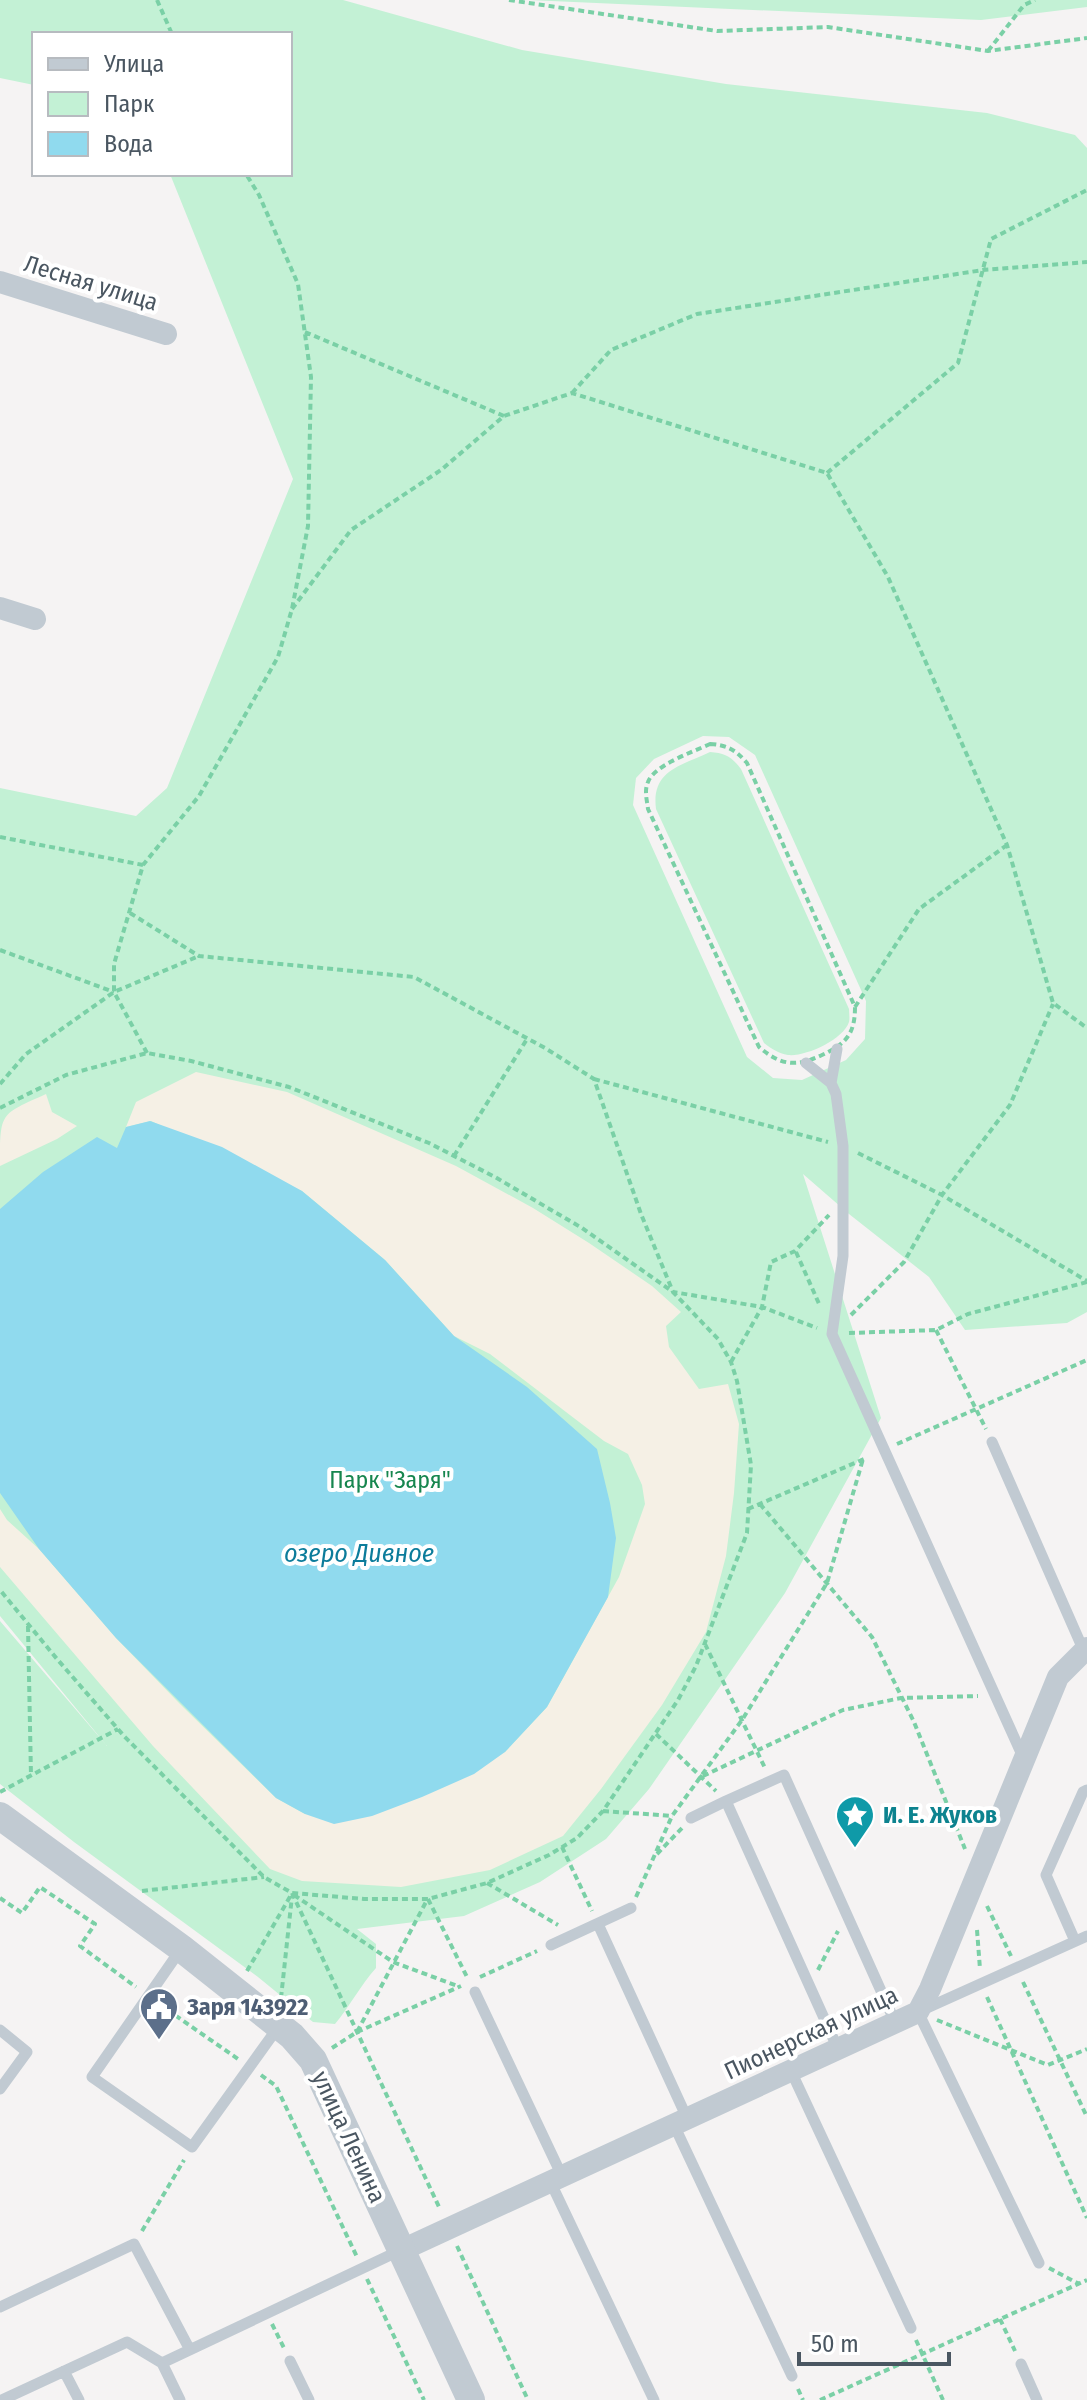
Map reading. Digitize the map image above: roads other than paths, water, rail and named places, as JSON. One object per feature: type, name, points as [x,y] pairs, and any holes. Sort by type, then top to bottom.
[{"type":"street","name":"Лесная улица","points":[[0,282],[166,334]]},
{"type":"street","points":[[0,608],[35,619]]},
{"type":"street","name":"Пионерская улица","points":[[402,2250],[918,2012],[1058,1677],[1085,1648]]},
{"type":"street","name":"улица Ленина","points":[[0,1816],[181,1948],[292,2036],[313,2060],[471,2400]]},
{"type":"lane","points":[[831,1083],[837,1049]]},
{"type":"lane","points":[[806,1063],[831,1083],[836,1094],[843,1146],[843,1256],[832,1334],[1024,1758]]},
{"type":"lane","points":[[992,1442],[1085,1648]]},
{"type":"lane","points":[[691,1818],[784,1775],[895,2022]]},
{"type":"lane","points":[[1075,1941],[1046,1875],[1083,1792],[1087,1790]]},
{"type":"lane","points":[[726,1801],[838,2049]]},
{"type":"lane","points":[[551,1945],[631,1908]]},
{"type":"lane","points":[[598,1924],[792,2376]]},
{"type":"lane","points":[[1039,2263],[918,2012],[1087,1936]]},
{"type":"lane","points":[[181,1948],[92,2077],[192,2147],[279,2026]]},
{"type":"lane","points":[[472,1987],[654,2400]]},
{"type":"lane","points":[[0,2030],[27,2052],[0,2089]]},
{"type":"lane","points":[[791,2071],[911,2328]]},
{"type":"lane","points":[[0,2307],[134,2244],[190,2350]]},
{"type":"lane","points":[[162,2363],[402,2250]]},
{"type":"lane","points":[[2,2400],[127,2342],[162,2363],[180,2400]]},
{"type":"lane","points":[[290,2361],[309,2400]]},
{"type":"lane","points":[[1021,2364],[1037,2400]]},
{"type":"lane","points":[[64,2371],[79,2400]]},
{"type":"water","name":"озеро Дивное","points":[[150,1121],[222,1147],[302,1191],[385,1260],[454,1336],[527,1387],[597,1449],[616,1538],[608,1597],[547,1707],[505,1752],[474,1774],[372,1816],[334,1824],[305,1814],[276,1798],[116,1638],[39,1549],[0,1493],[0,1209],[43,1172],[97,1137],[117,1148],[126,1127]]},
{"type":"place","name":"И. Е. Жуков","points":[[855,1849]]},
{"type":"place","name":"Заря 143922","points":[[159,2041]]},
{"type":"park label","name":"Парк \"Заря\"","points":[[390,1480]]}]
